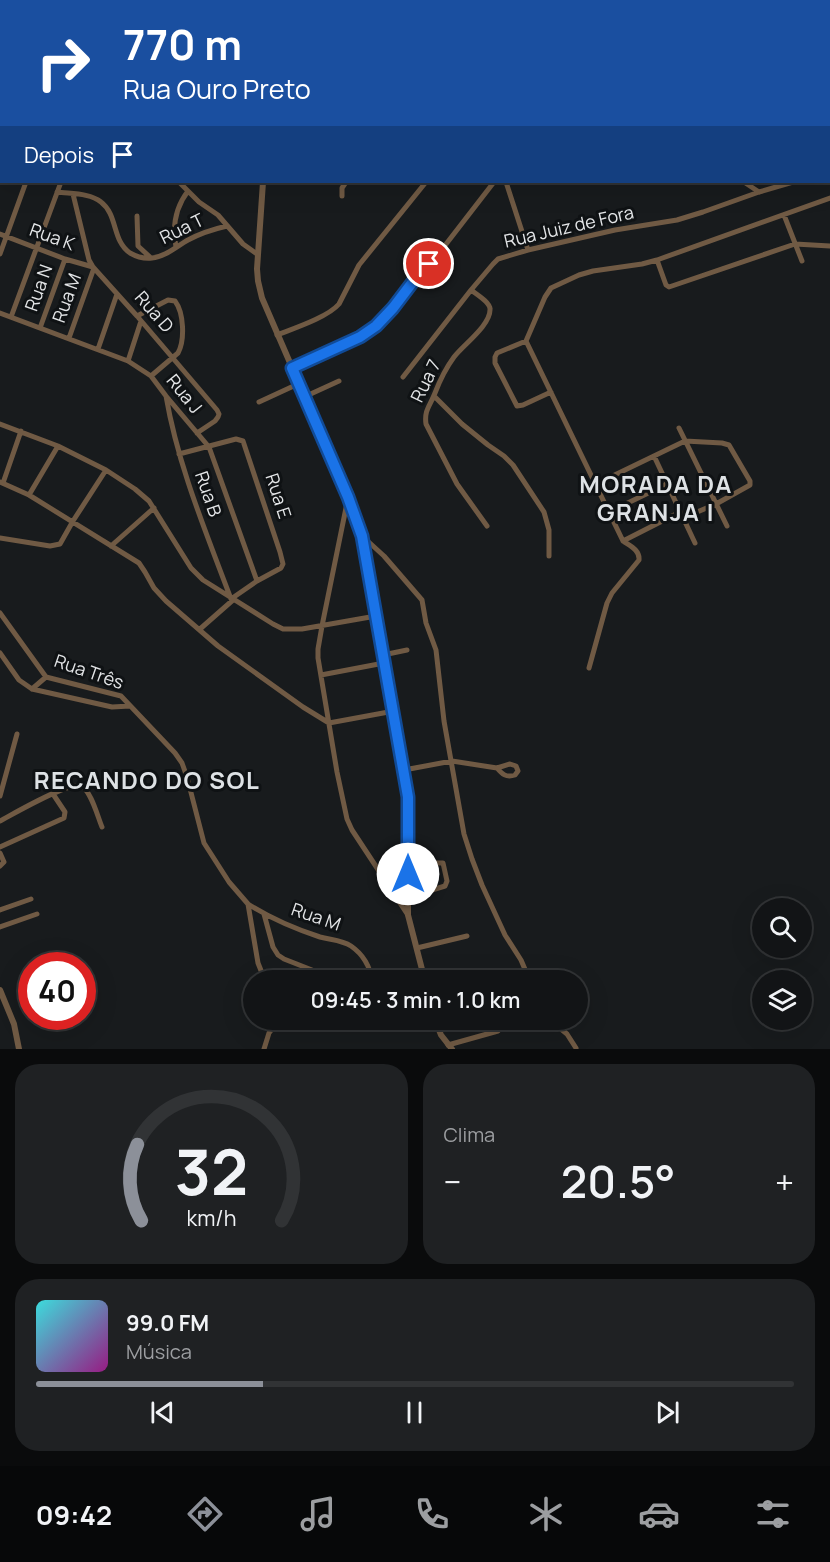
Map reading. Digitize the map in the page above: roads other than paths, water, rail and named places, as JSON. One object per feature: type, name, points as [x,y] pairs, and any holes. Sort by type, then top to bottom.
[{"type":"street","points":[[0,254],[3,236],[26,183]]},
{"type":"street","points":[[11,317],[61,183]]},
{"type":"street","points":[[179,183],[218,215],[243,244],[257,254]]},
{"type":"street","points":[[263,183],[257,254],[258,281],[264,306],[348,497],[362,536],[408,797],[408,915],[422,970]]},
{"type":"street","points":[[342,196],[342,188],[345,183]]},
{"type":"street","points":[[278,335],[327,314],[339,304],[359,266],[425,183]]},
{"type":"street","points":[[292,368],[360,337],[376,326],[443,248],[493,183]]},
{"type":"street","points":[[506,183],[528,250]]},
{"type":"street","points":[[746,183],[759,192]]},
{"type":"street","name":"Rua Juiz de Fora","points":[[403,377],[495,261],[528,250],[615,230],[677,220],[786,183]]},
{"type":"street","points":[[176,247],[174,226],[176,214],[188,191]]},
{"type":"street","name":"Rua T","points":[[57,192],[99,200],[110,212],[117,237],[126,250],[136,256],[151,258],[162,255],[196,236],[227,226]]},
{"type":"street","name":"Rua D","points":[[73,194],[89,260],[94,268],[173,357],[219,414],[215,421],[196,433]]},
{"type":"street","points":[[551,392],[517,406],[494,359],[497,353],[526,340],[544,297],[551,288],[592,271],[657,260],[830,198]]},
{"type":"street","points":[[784,214],[802,261]]},
{"type":"street","name":"Rua T","points":[[137,216],[138,246],[151,258]]},
{"type":"street","name":"Rua K","points":[[3,236],[94,268]]},
{"type":"street","points":[[657,260],[666,285],[669,287],[795,244],[830,246]]},
{"type":"street","name":"Rua N","points":[[40,328],[65,259]]},
{"type":"street","name":"Rua M","points":[[69,338],[94,268]]},
{"type":"street","name":"Rua 7","points":[[471,290],[489,304],[490,311],[481,328],[447,367],[426,410],[426,424],[457,484],[487,526]]},
{"type":"street","points":[[98,349],[117,294]]},
{"type":"street","points":[[128,361],[139,318],[173,299],[177,303],[181,319],[182,342],[178,353],[150,376]]},
{"type":"street","name":"Rua J","points":[[0,313],[128,361],[150,376],[209,447],[256,581]]},
{"type":"street","points":[[526,340],[623,541],[638,553],[639,560],[612,593],[607,603],[589,668]]},
{"type":"street","points":[[304,398],[339,381]]},
{"type":"street","points":[[259,402],[298,384]]},
{"type":"street","name":"Rua B","points":[[166,396],[170,422],[196,507],[232,599]]},
{"type":"street","points":[[434,396],[462,424],[513,465],[544,512],[549,530],[549,556]]},
{"type":"street","points":[[0,424],[58,446],[106,470],[141,493],[154,508],[191,568],[203,580],[283,629],[302,629],[376,616]]},
{"type":"street","points":[[679,428],[727,526]]},
{"type":"street","points":[[21,431],[1,482],[29,495],[73,521],[138,563],[154,588],[166,601],[233,658],[328,723],[394,711]]},
{"type":"street","name":"Rua E","points":[[179,454],[236,439],[244,442],[283,564],[279,570],[256,581],[232,599],[200,629]]},
{"type":"street","points":[[596,484],[685,441],[729,445],[750,481],[750,485],[716,504],[682,515],[623,541]]},
{"type":"street","points":[[29,495],[58,446]]},
{"type":"street","points":[[654,456],[695,543]]},
{"type":"street","points":[[0,538],[55,546],[62,542],[106,470]]},
{"type":"street","points":[[609,512],[667,484]]},
{"type":"street","points":[[348,497],[322,626],[318,658],[347,819],[408,915]]},
{"type":"street","points":[[111,546],[154,508]]},
{"type":"street","points":[[345,514],[354,512]]},
{"type":"street","points":[[362,536],[384,556],[422,600],[426,623],[436,651],[444,721],[464,834],[482,885],[525,970]]},
{"type":"street","name":"Rua Três","points":[[0,613],[46,677],[119,696],[165,741],[182,763],[204,843],[229,882],[248,904]]},
{"type":"street","points":[[383,655],[407,650]]},
{"type":"street","points":[[0,653],[19,680],[32,689],[112,707],[130,706]]},
{"type":"street","points":[[321,675],[384,663]]},
{"type":"street","points":[[32,689],[46,677]]},
{"type":"street","points":[[0,796],[17,734]]},
{"type":"street","points":[[404,770],[452,761],[497,768]]},
{"type":"street","points":[[0,821],[75,785],[84,787],[102,827]]},
{"type":"street","points":[[0,847],[64,818],[65,812],[53,794]]},
{"type":"street","points":[[0,853],[4,862],[0,866]]},
{"type":"street","points":[[408,893],[445,886],[447,881],[443,863],[432,863]]},
{"type":"street","points":[[0,910],[31,899]]},
{"type":"street","points":[[248,904],[261,970]]},
{"type":"street","name":"Rua M","points":[[248,904],[264,914],[319,937],[348,944],[360,954],[371,970]]},
{"type":"street","points":[[0,927],[37,914]]},
{"type":"street","points":[[264,914],[273,947],[278,956],[312,970]]},
{"type":"street","points":[[417,948],[467,936]]},
{"type":"street","points":[[0,990],[14,1024],[19,1049]]},
{"type":"street","points":[[264,1049],[271,1030]]},
{"type":"street","points":[[439,1030],[450,1047],[498,1031]]},
{"type":"street","points":[[562,1030],[576,1049]]},
{"type":"district","name":"MORADA DA GRANJA I","points":[[656,499]]},
{"type":"district","name":"RECANDO DO SOL","points":[[147,781]]}]
